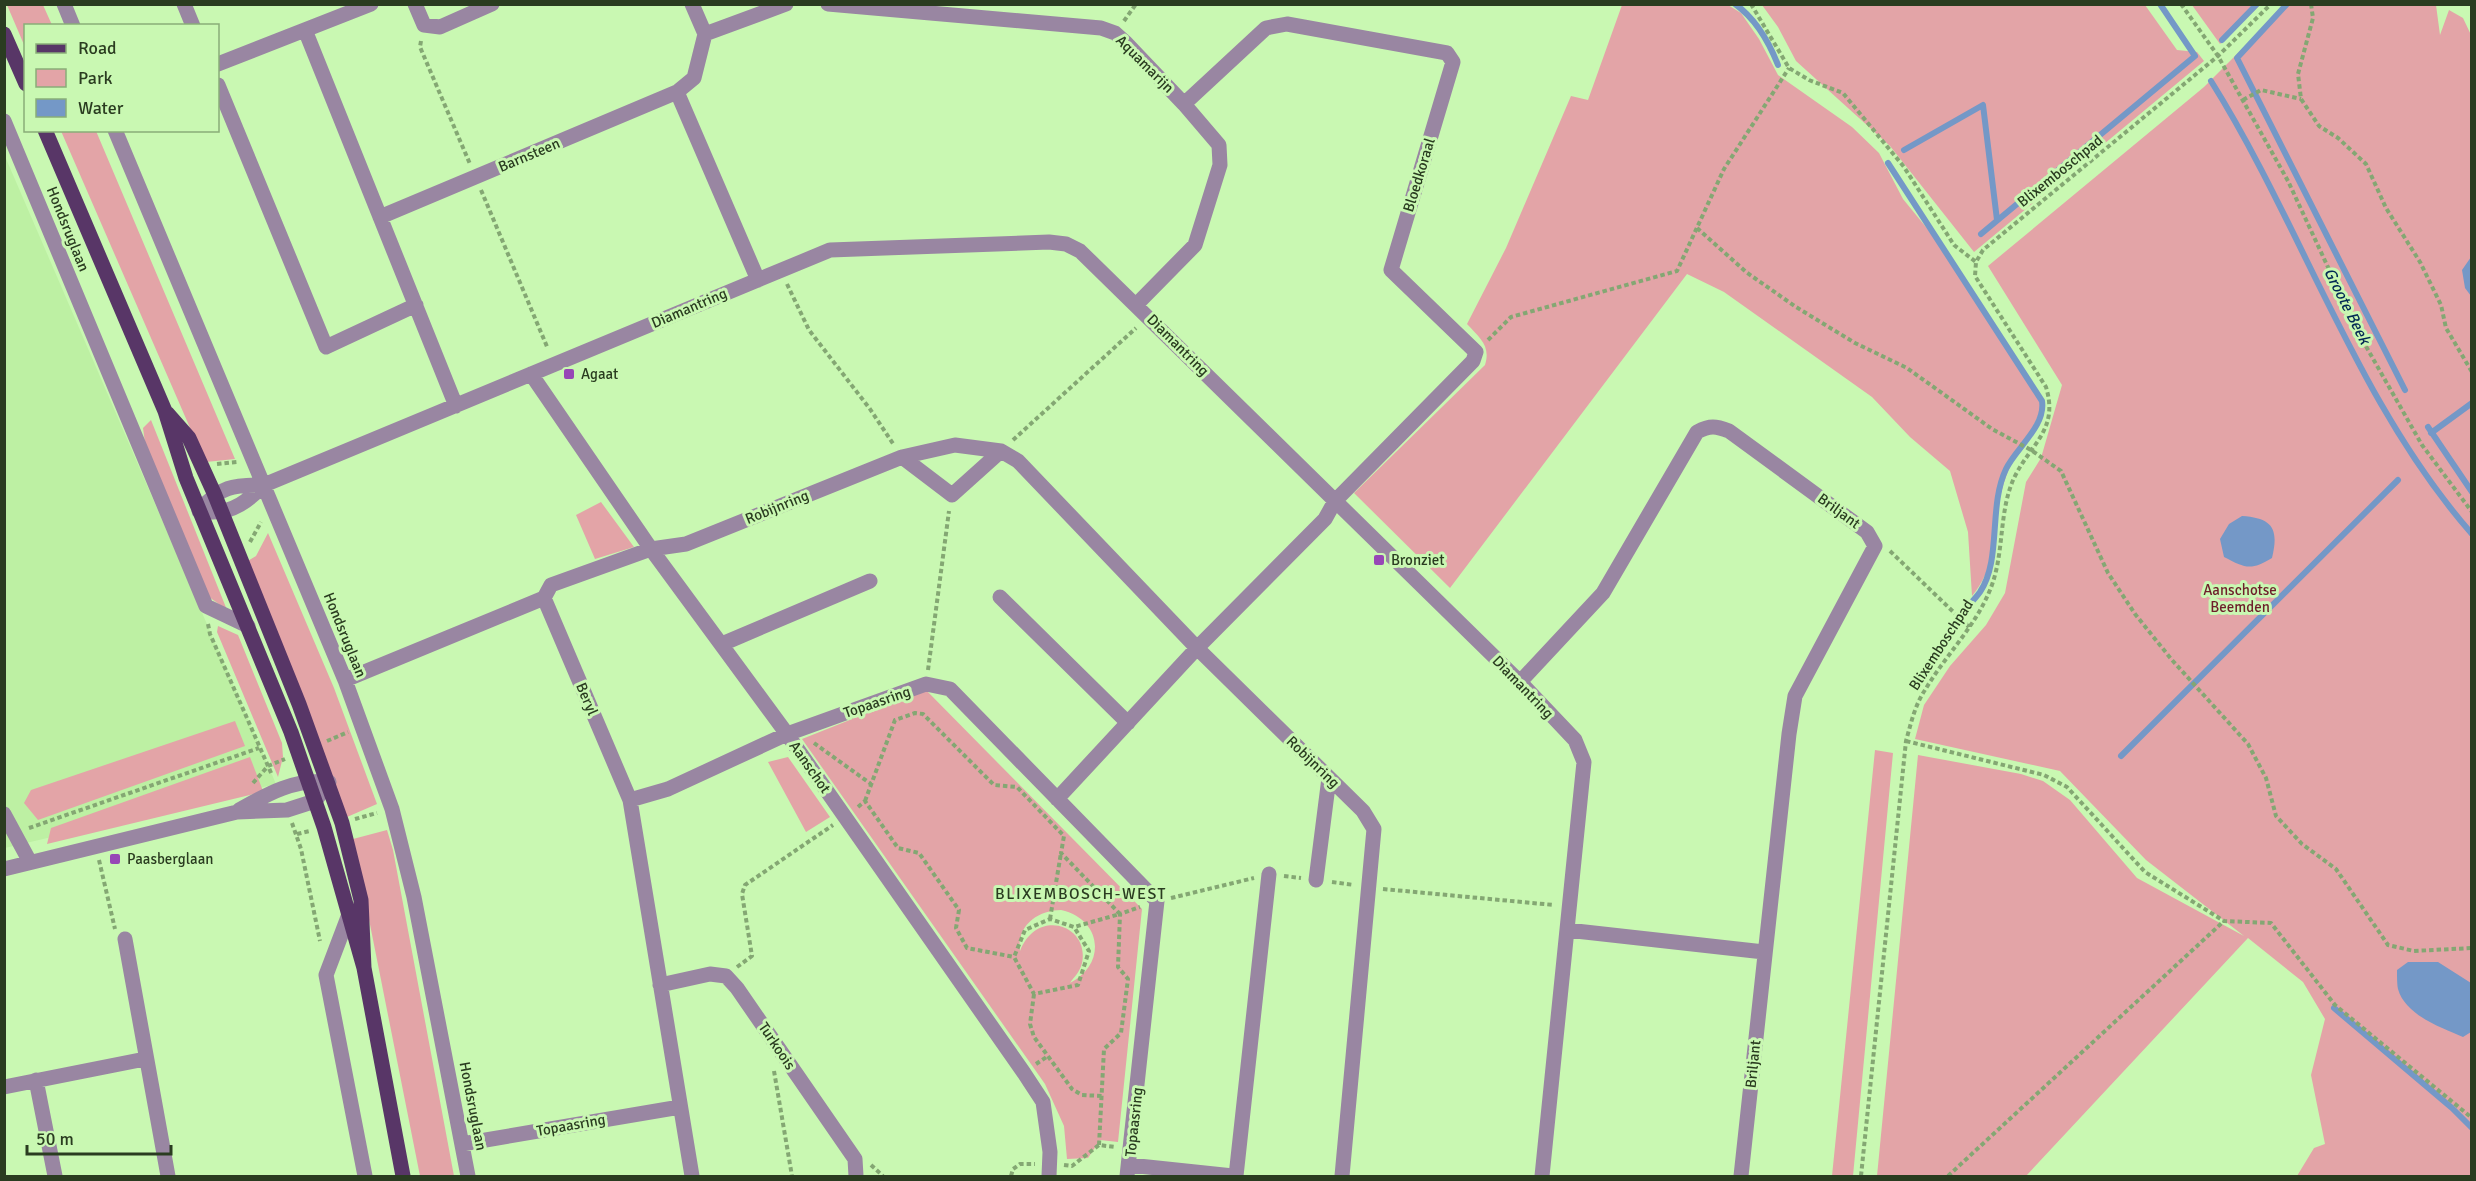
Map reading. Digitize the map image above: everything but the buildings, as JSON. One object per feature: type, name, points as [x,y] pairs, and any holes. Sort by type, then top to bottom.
[{"type":"main road","points":[[4,34],[24,79]]},
{"type":"main road","name":"Hondsruglaan","points":[[46,132],[165,411],[172,442],[248,626],[308,780],[364,968],[404,1176]]},
{"type":"main road","name":"Hondsruglaan","points":[[165,411],[189,438],[214,493],[329,782],[348,844],[361,900],[364,968]]},
{"type":"street","points":[[64,4],[72,24]]},
{"type":"street","points":[[184,4],[192,24]]},
{"type":"street","points":[[219,64],[371,4]]},
{"type":"street","points":[[415,4],[424,25],[440,27],[492,4]]},
{"type":"street","points":[[692,4],[705,34],[694,78],[677,92],[758,280]]},
{"type":"street","points":[[705,34],[786,4]]},
{"type":"street","name":"Aquamarijn","points":[[828,4],[1101,28],[1115,33],[1125,42],[1184,104],[1219,146],[1220,165],[1195,245],[1137,304]]},
{"type":"street","name":"Bloedkoraal","points":[[1184,104],[1266,28],[1287,24],[1447,53],[1453,62],[1391,270],[1476,352]]},
{"type":"street","points":[[305,30],[456,406]]},
{"type":"street","points":[[219,88],[326,347],[416,305]]},
{"type":"street","name":"Barnsteen","points":[[380,217],[677,92]]},
{"type":"street","name":"Hondsruglaan","points":[[4,121],[206,606],[248,626]]},
{"type":"street","name":"Hondsruglaan","points":[[116,132],[345,680],[392,809],[403,853],[468,1176]]},
{"type":"street","name":"Diamantring","points":[[214,493],[238,485],[264,485],[830,250],[1049,242],[1066,244],[1080,251],[1137,304],[1520,682],[1575,740],[1584,762],[1542,1176]]},
{"type":"street","points":[[1057,799],[1197,648],[1325,519],[1335,501],[1473,361],[1476,352]]},
{"type":"street","name":"Aanschot","points":[[531,374],[651,549],[792,732],[845,817],[1042,1102],[1050,1152],[1049,1176]]},
{"type":"street","name":"Briljant","points":[[1520,682],[1603,593],[1697,432],[1706,427],[1717,426],[1730,431],[1867,532],[1875,546],[1795,696],[1764,952],[1741,1176]]},
{"type":"street","name":"Robijnring","points":[[651,549],[686,544],[902,457],[955,445],[1001,451],[1018,461],[1197,648],[1363,811],[1374,829],[1342,1176]]},
{"type":"street","points":[[902,457],[952,495],[1001,451]]},
{"type":"street","name":"Diamantring","points":[[199,511],[222,513],[248,502],[264,485]]},
{"type":"street","points":[[199,511],[214,493]]},
{"type":"street","points":[[345,680],[544,598],[551,585],[651,549]]},
{"type":"street","points":[[722,644],[870,581]]},
{"type":"street","points":[[1000,597],[1128,723]]},
{"type":"street","name":"Beryl","points":[[544,598],[630,800]]},
{"type":"street","name":"Topaasring","points":[[630,800],[668,789],[792,732],[926,684],[950,689],[1157,902],[1128,1171]]},
{"type":"street","points":[[1316,880],[1329,778]]},
{"type":"street","points":[[237,812],[278,789],[308,780],[329,782]]},
{"type":"street","points":[[4,869],[237,812],[286,810],[315,801],[329,782]]},
{"type":"street","points":[[630,800],[692,1176]]},
{"type":"street","points":[[4,814],[30,862]]},
{"type":"street","points":[[1128,1171],[1234,1176],[1269,874]]},
{"type":"street","points":[[348,917],[326,975],[365,1176]]},
{"type":"street","points":[[1567,930],[1764,952]]},
{"type":"street","points":[[125,939],[168,1176]]},
{"type":"street","points":[[660,985],[710,975],[726,976]]},
{"type":"street","name":"Turkoois","points":[[726,976],[737,988],[855,1159],[856,1176]]},
{"type":"street","points":[[4,1086],[146,1059]]},
{"type":"street","points":[[36,1080],[55,1176]]},
{"type":"street","name":"Topaasring","points":[[462,1144],[680,1107]]},
{"type":"path","points":[[2181,4],[2218,56],[2288,181],[2360,334],[2422,446],[2472,512]]},
{"type":"path","name":"Blixemboschpad","points":[[1861,1176],[1906,741],[1913,714],[1924,690],[1970,627],[1995,576],[2007,505],[2014,479],[2048,422],[2051,405],[2046,387],[1975,276],[1976,262],[1983,250],[2218,56],[2271,4]]},
{"type":"path","points":[[2311,4],[2311,29],[2298,74],[2301,99],[2319,126],[2338,138],[2366,164],[2386,208],[2420,262],[2441,305],[2446,328],[2472,372]]},
{"type":"path","points":[[1754,5],[1789,68],[1809,80],[1843,93],[1905,167],[1954,245],[1976,262]]},
{"type":"path","points":[[424,25],[420,46],[554,364]]},
{"type":"path","points":[[1476,352],[1511,317],[1677,271],[1724,169],[1789,68]]},
{"type":"path","points":[[2243,100],[2261,90],[2301,99]]},
{"type":"path","points":[[1697,228],[1746,272],[1796,308],[1855,343],[1907,369],[1992,429],[2031,450],[2061,471],[2108,573],[2135,614],[2188,678],[2248,744],[2266,778],[2276,816],[2302,844],[2336,869],[2388,945],[2414,951],[2472,948]]},
{"type":"path","points":[[780,270],[809,330],[870,409],[902,457]]},
{"type":"path","points":[[1001,451],[1149,316]]},
{"type":"path","points":[[926,684],[952,495]]},
{"type":"path","points":[[1875,546],[1882,543],[1970,627]]},
{"type":"path","points":[[726,976],[752,956],[742,894],[745,885],[865,801],[895,720],[915,713],[923,714],[994,785],[1017,787],[1064,836],[1050,919]]},
{"type":"path","points":[[792,732],[871,784]]},
{"type":"path","points":[[1906,741],[2044,775],[2067,787],[2145,872],[2224,921],[2271,923],[2336,1005],[2472,1118]]},
{"type":"path","points":[[14,833],[260,748]]},
{"type":"path","points":[[865,801],[898,848],[919,853],[958,910],[957,928],[967,948],[1014,957]]},
{"type":"path","points":[[96,848],[117,940],[125,939]]},
{"type":"path","points":[[1061,853],[1120,914],[1118,967],[1128,979],[1121,1033],[1104,1049],[1099,1145]]},
{"type":"path","points":[[1014,957],[1025,930],[1050,919],[1074,927],[1157,902]]},
{"type":"path","points":[[1948,1176],[2224,921]]},
{"type":"path","points":[[1034,994],[1078,984],[1089,951],[1074,927]]},
{"type":"path","points":[[1014,957],[1034,994],[1030,1024],[1034,1037],[1072,1089],[1082,1095],[1102,1096]]},
{"type":"path","points":[[772,1064],[792,1176]]},
{"type":"shaded area","points":[[4,154],[276,784],[5,848],[4,848]]},
{"type":"green space","points":[[7,5],[43,5],[52,24],[24,24],[24,45]]},
{"type":"green space","points":[[1622,5],[1728,5],[1741,13],[1759,39],[1778,75],[1852,127],[1879,153],[1903,199],[1948,254],[2042,400],[2034,425],[2007,474],[1988,567],[1982,582],[1972,596],[1968,532],[1950,471],[1910,437],[1872,397],[1724,292],[1687,274],[1450,588],[1354,493],[1485,365],[1487,353],[1485,347],[1467,324],[1506,248],[1571,96],[1588,100]]},
{"type":"green space","points":[[1762,5],[2145,5],[2177,50],[2197,52],[2204,61],[1974,252],[1890,146],[1796,61],[1778,27]]},
{"type":"green space","points":[[2192,5],[2260,5],[2220,44]]},
{"type":"green space","name":"Aanschotse Beemden","points":[[2286,5],[2436,5],[2440,35],[2449,10],[2463,18],[2472,37],[2471,1176],[2297,1176],[2314,1148],[2325,1144],[2311,1075],[2325,1019],[2303,982],[2248,938],[2026,1176],[1877,1176],[1918,755],[2021,774],[2043,781],[2070,800],[2137,878],[2244,936],[2146,860],[2060,771],[1915,739],[1924,705],[1950,666],[1986,625],[2005,593],[2026,482],[2041,458],[2062,385],[1988,266],[2204,87]]},
{"type":"green space","points":[[61,132],[96,132],[235,459],[206,462]]},
{"type":"green space","points":[[151,420],[227,610],[205,594],[146,450],[143,428]]},
{"type":"green space","points":[[601,502],[634,547],[595,559],[576,515]]},
{"type":"green space","points":[[268,533],[334,688],[377,804],[347,817],[246,562],[256,556]]},
{"type":"green space","points":[[218,626],[238,635],[282,743],[283,757],[278,777],[217,632]]},
{"type":"green space","points":[[923,687],[1142,909],[1118,1142],[1100,1140],[1088,1158],[1067,1159],[1064,1126],[1045,1084],[802,739],[920,692]],"holes":[[[1061,910],[1075,915],[1092,932],[1095,943],[1090,965],[1082,975],[1070,983],[1082,963],[1082,950],[1078,939],[1070,931],[1060,926],[1049,925],[1038,929],[1028,937],[1020,951],[1020,942],[1025,927],[1037,916]]]},
{"type":"green space","points":[[235,721],[245,746],[38,820],[24,803],[31,790]]},
{"type":"green space","points":[[1875,750],[1893,753],[1853,1176],[1832,1176]]},
{"type":"green space","points":[[250,757],[263,791],[47,844],[51,828]]},
{"type":"green space","points":[[788,757],[830,817],[806,832],[768,762]]},
{"type":"green space","points":[[387,830],[393,850],[454,1176],[420,1176],[353,839]]},
{"type":"water","points":[[2471,257],[2471,296],[2465,288],[2462,270]]},
{"type":"water","points":[[2242,516],[2261,519],[2274,532],[2272,558],[2259,565],[2243,566],[2224,557],[2220,539],[2229,524]]},
{"type":"water","points":[[2408,962],[2438,962],[2471,983],[2471,1032],[2463,1037],[2425,1019],[2408,1006],[2398,989],[2397,970]]},
{"type":"waterway","points":[[1735,4],[1761,32],[1778,65]]},
{"type":"waterway","points":[[1981,234],[2195,56],[2160,4]]},
{"type":"waterway","points":[[2222,40],[2257,4]]},
{"type":"waterway","points":[[2287,4],[2237,58],[2405,390]]},
{"type":"waterway","name":"Groote Beek","points":[[2211,81],[2244,137],[2363,372],[2396,429],[2432,483],[2472,534]]},
{"type":"waterway","points":[[1904,150],[1983,105],[1997,220]]},
{"type":"waterway","points":[[1888,163],[2042,401],[2042,410],[2035,428],[2006,469],[2001,484],[1987,579],[1980,592],[1962,613]]},
{"type":"waterway","points":[[2431,433],[2472,403]]},
{"type":"waterway","points":[[2428,427],[2472,492]]},
{"type":"waterway","points":[[2121,756],[2398,480]]},
{"type":"waterway","points":[[2334,1008],[2452,1108],[2472,1128]]},
{"type":"place","name":"Agaat","points":[[569,374]]},
{"type":"place","name":"Bronziet","points":[[1379,560]]},
{"type":"place","name":"Paasberglaan","points":[[115,859]]},
{"type":"district","name":"BLIXEMBOSCH-WEST","points":[[1081,894]]}]
